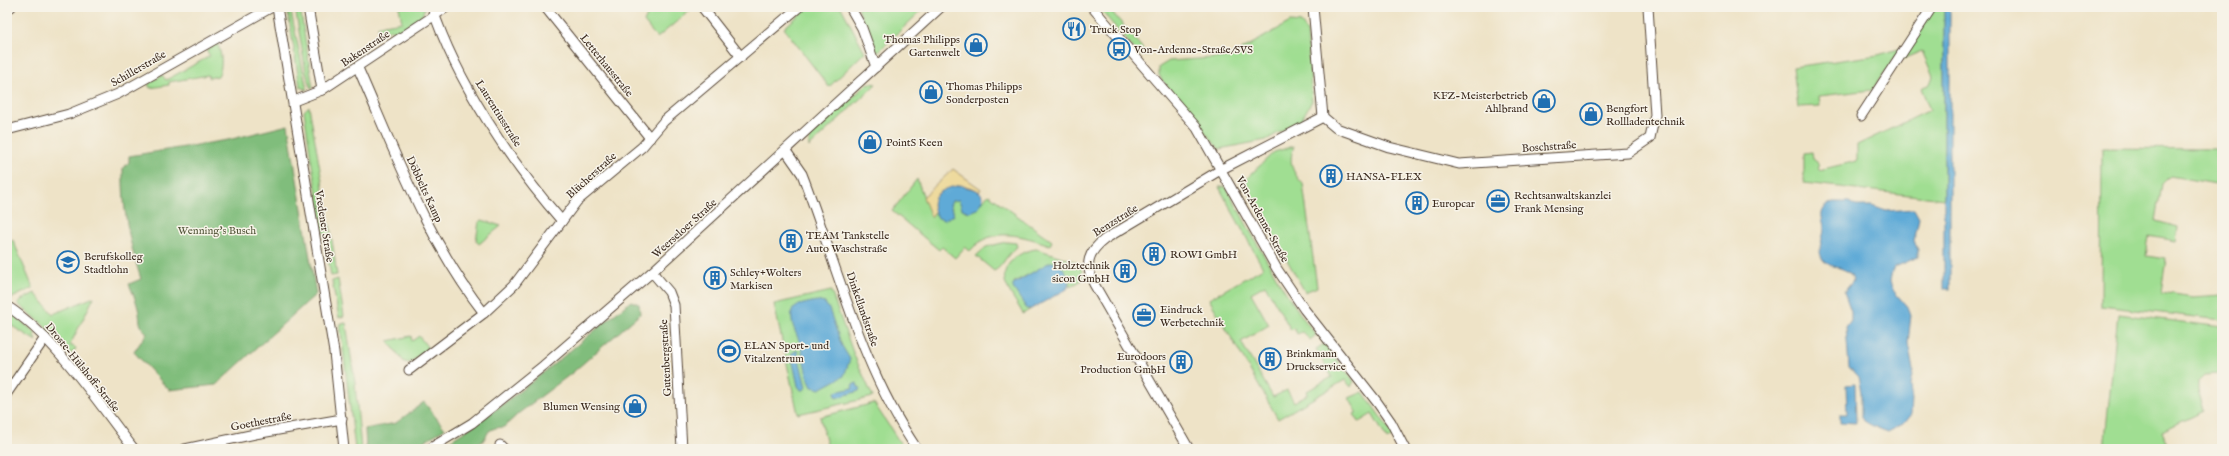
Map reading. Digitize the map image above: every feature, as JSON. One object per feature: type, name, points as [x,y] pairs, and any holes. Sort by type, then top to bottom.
[{"type":"street","points":[[7,9],[12,7]]},
{"type":"street","name":"Schillerstraße","points":[[7,130],[69,114],[118,94],[272,7]]},
{"type":"street","name":"Vredener Straße","points":[[277,7],[294,102],[334,352],[344,449]]},
{"type":"street","points":[[308,7],[322,90]]},
{"type":"street","name":"Bakenstraße","points":[[294,102],[322,90],[358,68],[433,11],[447,7]]},
{"type":"street","name":"Letterhausstraße","points":[[545,7],[650,138]]},
{"type":"street","points":[[702,7],[741,57]]},
{"type":"street","name":"Blücherstraße","points":[[409,370],[484,313],[514,285],[577,202],[642,147],[664,121],[799,7]]},
{"type":"street","points":[[850,7],[862,28],[876,67]]},
{"type":"street","name":"Weerseloer Straße","points":[[429,449],[472,423],[490,409],[543,366],[652,272],[786,151],[941,7]]},
{"type":"street","name":"Von-Ardenne-Straße","points":[[1092,7],[1197,128],[1222,169],[1277,269],[1304,309],[1377,402],[1391,422],[1405,449]]},
{"type":"street","points":[[1222,169],[1324,117],[1313,7]]},
{"type":"street","name":"Boschstraße","points":[[1324,117],[1336,128],[1389,147],[1459,164],[1628,153],[1650,138],[1655,115],[1648,7]]},
{"type":"street","points":[[1861,116],[1932,7]]},
{"type":"street","name":"Laurentiusstraße","points":[[433,11],[462,75],[496,132],[538,194],[562,221]]},
{"type":"street","name":"Döbbelts Kamp","points":[[358,68],[422,214],[463,286],[484,313]]},
{"type":"street","name":"Dinkellandstraße","points":[[786,151],[802,174],[873,371],[893,412],[917,449]]},
{"type":"street","name":"Benzstraße","points":[[1189,449],[1094,284],[1089,274],[1088,261],[1089,254],[1096,245],[1105,238],[1222,169]]},
{"type":"street","name":"Gutenbergstraße","points":[[652,272],[669,292],[674,305],[682,449]]},
{"type":"street","name":"Droste-Hülshoff-Straße","points":[[7,306],[45,338],[134,449]]},
{"type":"street","points":[[7,393],[45,338]]},
{"type":"street","name":"Goethestraße","points":[[185,449],[255,434],[342,419]]},
{"type":"green space","points":[[287,7],[290,7],[307,90],[300,87]]},
{"type":"green space","points":[[295,7],[300,7],[313,88],[311,89],[306,73]]},
{"type":"green space","points":[[399,7],[425,7],[422,16],[395,34],[391,29],[379,36],[378,26],[402,22]]},
{"type":"green space","points":[[651,7],[694,7],[657,38],[644,22]]},
{"type":"green space","points":[[808,7],[841,7],[865,52],[829,87],[784,28]]},
{"type":"green space","points":[[858,7],[925,7],[878,52],[871,46]]},
{"type":"green space","points":[[1098,7],[1108,7],[1148,55],[1139,55]]},
{"type":"green space","points":[[1934,7],[1944,7],[1944,199],[1804,183],[1804,153],[1812,152],[1813,159],[1818,163],[1819,170],[1857,161],[1857,145],[1930,110],[1921,88],[1930,84],[1933,76],[1922,51],[1900,60]]},
{"type":"green space","points":[[1290,22],[1301,23],[1307,31],[1312,101],[1301,120],[1266,140],[1219,149],[1163,82],[1159,75],[1159,67],[1169,61],[1229,57]]},
{"type":"green space","points":[[217,43],[221,60],[221,68],[218,76],[209,78],[208,75],[169,82],[169,85],[150,88],[148,84],[162,75],[166,80],[210,56],[206,50]]},
{"type":"green space","points":[[1902,48],[1872,90],[1819,96],[1820,106],[1798,107],[1793,67],[1878,55]]},
{"type":"green space","points":[[867,84],[876,84],[809,147],[809,137]]},
{"type":"green space","points":[[309,106],[323,187],[324,207],[330,226],[337,275],[331,276],[304,111]]},
{"type":"green space","name":"Wenning's Busch","points":[[288,125],[316,294],[216,385],[169,390],[134,352],[147,333],[142,327],[137,305],[129,284],[141,279],[127,224],[123,169],[129,162],[129,156],[228,140]]},
{"type":"green space","points":[[1294,146],[1291,162],[1296,175],[1303,184],[1317,287],[1305,292],[1243,182],[1274,152]]},
{"type":"green space","points":[[2102,148],[2222,149],[2222,185],[2170,176],[2162,184],[2156,221],[2178,227],[2176,241],[2149,236],[2146,256],[2166,259],[2161,292],[2193,297],[2222,295],[2222,320],[2101,306]]},
{"type":"green space","points":[[917,179],[931,217],[935,211],[936,214],[954,212],[950,205],[952,201],[959,200],[965,211],[969,212],[989,195],[1052,241],[1050,245],[1019,236],[998,235],[979,243],[970,251],[965,247],[955,258],[942,247],[939,250],[892,211]]},
{"type":"green space","points":[[1219,187],[1226,187],[1279,282],[1316,335],[1310,340],[1302,332],[1297,334],[1294,328],[1291,330],[1265,285],[1251,293],[1269,325],[1241,342],[1273,397],[1287,390],[1294,402],[1308,394],[1307,391],[1332,377],[1316,349],[1324,344],[1354,381],[1351,387],[1345,380],[1278,419],[1209,299],[1263,268]]},
{"type":"green space","points":[[482,220],[501,226],[479,244],[476,241],[479,222]]},
{"type":"green space","points":[[13,240],[33,288],[10,299],[7,297],[7,247],[8,243]]},
{"type":"green space","points":[[1006,242],[1016,243],[1017,247],[994,271],[976,256],[986,247]]},
{"type":"green space","points":[[1037,249],[1077,262],[1081,267],[1084,279],[1070,287],[1070,279],[1053,262],[1014,282],[1027,309],[1031,309],[1023,314],[1008,289],[1005,281],[1006,269],[1009,263],[1019,255]]},
{"type":"green space","points":[[338,279],[344,316],[339,318],[332,281]]},
{"type":"green space","points":[[831,291],[854,355],[873,397],[798,414],[774,304]]},
{"type":"green space","points":[[35,293],[53,314],[94,297],[70,345],[76,348],[73,353],[69,353],[44,325],[18,304],[21,300]]},
{"type":"green space","points":[[631,301],[639,304],[640,314],[572,373],[519,413],[504,427],[495,428],[489,431],[483,441],[471,449],[437,449],[513,397]]},
{"type":"green space","points":[[7,310],[36,333],[34,335],[36,341],[7,323]]},
{"type":"green space","points":[[2118,314],[2222,327],[2222,374],[2204,375],[2198,381],[2198,391],[2204,411],[2162,431],[2169,449],[2104,449]]},
{"type":"green space","points":[[346,323],[355,383],[361,449],[355,449],[340,324]]},
{"type":"green space","points":[[411,336],[412,341],[419,336],[428,348],[410,363],[404,362],[388,341]]},
{"type":"green space","points":[[1363,392],[1394,436],[1387,439],[1372,414],[1359,422],[1354,414],[1357,412],[1349,398]]},
{"type":"green space","points":[[424,402],[445,429],[410,449],[366,449],[365,429],[396,423]]},
{"type":"green space","points":[[874,403],[904,449],[828,449],[820,417]]},
{"type":"sand","points":[[953,169],[981,189],[979,192],[970,187],[959,187],[937,194],[935,211],[931,217],[923,197]]},
{"type":"water","points":[[1944,7],[1950,7],[1950,289],[1944,289]]},
{"type":"water","points":[[961,185],[981,193],[983,201],[977,209],[969,212],[962,209],[959,200],[952,201],[950,205],[954,215],[944,220],[938,218],[934,210],[934,199],[942,191]]},
{"type":"water","points":[[1833,202],[1849,202],[1856,206],[1872,206],[1886,211],[1914,209],[1919,218],[1914,241],[1918,250],[1918,257],[1895,267],[1892,271],[1890,281],[1892,289],[1909,309],[1911,315],[1908,343],[1913,370],[1910,386],[1912,400],[1911,414],[1903,424],[1888,432],[1877,428],[1861,418],[1861,392],[1858,377],[1849,367],[1846,327],[1851,320],[1851,311],[1844,292],[1853,281],[1848,272],[1828,264],[1821,257],[1820,253],[1824,232],[1822,213],[1826,206]]},
{"type":"water","points":[[1050,262],[1059,264],[1065,271],[1069,280],[1067,289],[1031,309],[1027,309],[1013,288],[1013,284]]},
{"type":"water","points":[[816,301],[825,303],[829,309],[842,346],[850,359],[844,376],[820,389],[812,387],[810,382],[793,324],[792,315],[792,310],[799,305]]},
{"type":"water","points":[[797,350],[806,387],[804,390],[801,390],[798,386],[791,354]]},
{"type":"water","points":[[857,383],[858,387],[860,387],[859,391],[836,398],[835,392],[853,388],[852,385]]},
{"type":"water","points":[[1855,384],[1856,423],[1840,422],[1840,414],[1847,414],[1846,385]]},
{"type":"place","name":"Truck Stop","points":[[1074,29]]},
{"type":"place","name":"Thomas Philipps Gartenwelt","points":[[976,45]]},
{"type":"place","name":"Von-Ardenne-Straße/SVS","points":[[1119,49]]},
{"type":"place","name":"Thomas Philipps Sonderposten","points":[[931,92]]},
{"type":"place","name":"KFZ-Meisterbetrieb Ahlbrand","points":[[1544,101]]},
{"type":"place","name":"Bengfort Rollladentechnik","points":[[1591,114]]},
{"type":"place","name":"PointS Keen","points":[[870,142]]},
{"type":"place","name":"HANSA-FLEX","points":[[1331,176]]},
{"type":"place","name":"Rechtsanwaltskanzlei Frank Mensing","points":[[1498,201]]},
{"type":"place","name":"Europcar","points":[[1417,203]]},
{"type":"place","name":"TEAM Tankstelle Auto Waschstraße","points":[[791,241]]},
{"type":"place","name":"ROWI GmbH","points":[[1154,254]]},
{"type":"place","name":"Berufskolleg Stadtlohn","points":[[68,262]]},
{"type":"place","name":"Holztechnik sicon GmbH","points":[[1125,271]]},
{"type":"place","name":"Schley+Wolters Markisen","points":[[715,278]]},
{"type":"place","name":"Eindruck Werbetechnik","points":[[1144,315]]},
{"type":"place","name":"ELAN Sport- und Vitalzentrum","points":[[729,351]]},
{"type":"place","name":"Brinkmann Druckservice","points":[[1270,359]]},
{"type":"place","name":"Eurodoors Production GmbH","points":[[1181,362]]},
{"type":"place","name":"Blumen Wensing","points":[[635,406]]}]
